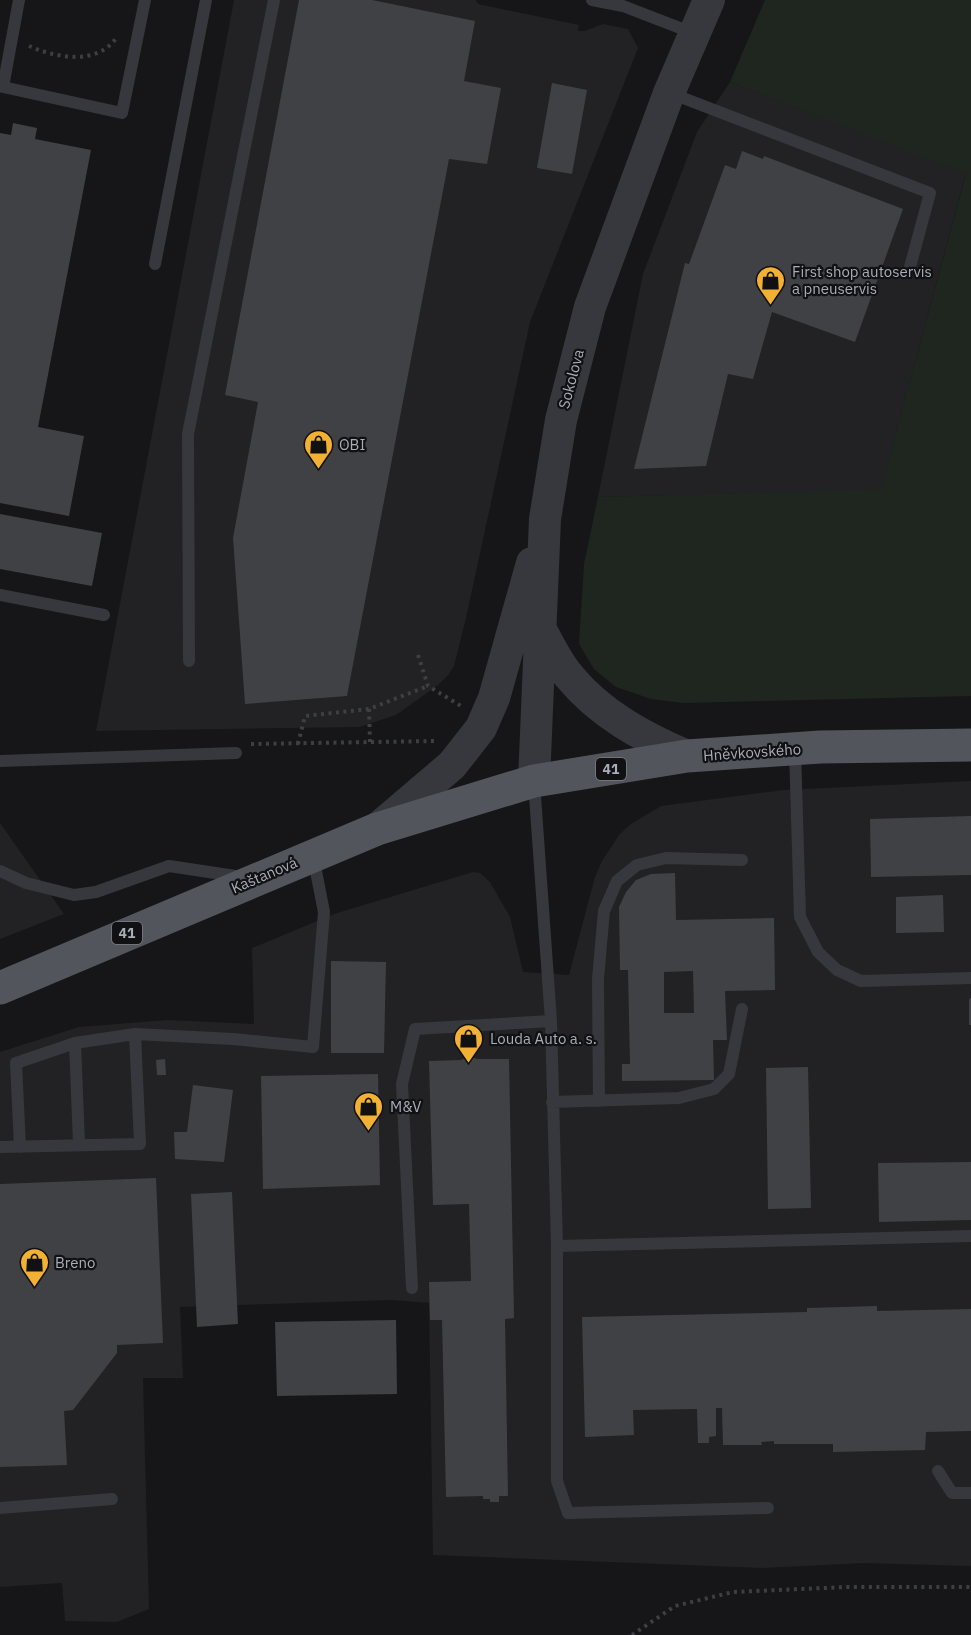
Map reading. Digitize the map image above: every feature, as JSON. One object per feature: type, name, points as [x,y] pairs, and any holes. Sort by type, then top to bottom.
[{"type":"main road","name":"Hněvkovského","points":[[534,781],[687,756],[795,749],[971,745]]},
{"type":"main road","name":"Kaštanová","points":[[0,988],[377,829],[534,781]]},
{"type":"street","name":"Sokolova","points":[[534,781],[546,519],[561,420],[590,307],[669,93],[709,0]]},
{"type":"street","points":[[377,829],[452,765],[481,728],[501,675],[514,620],[546,519]]},
{"type":"street","points":[[540,628],[568,675],[592,700],[645,738],[687,756]]},
{"type":"lane","points":[[19,0],[3,87],[122,113],[145,0]]},
{"type":"lane","points":[[155,264],[206,0]]},
{"type":"lane","points":[[189,661],[188,434],[274,0]]},
{"type":"lane","points":[[592,0],[624,3],[694,34]]},
{"type":"lane","points":[[669,93],[930,193],[910,267]]},
{"type":"lane","points":[[0,595],[104,615]]},
{"type":"lane","points":[[795,749],[800,917],[818,952],[837,970],[861,981],[971,978]]},
{"type":"lane","points":[[0,761],[236,753]]},
{"type":"lane","points":[[534,781],[551,1021],[557,1246],[557,1481],[568,1513],[768,1508]]},
{"type":"lane","points":[[20,1148],[16,1063],[75,1043],[135,1034],[233,1039],[313,1047],[324,912],[313,855]]},
{"type":"lane","points":[[599,1101],[598,979],[604,911],[617,881],[638,865],[666,858],[742,860]]},
{"type":"lane","points":[[0,871],[26,883],[74,895],[96,892],[169,866],[255,879]]},
{"type":"lane","points":[[552,1102],[679,1098],[714,1089],[729,1074],[742,1009]]},
{"type":"lane","points":[[412,1288],[402,1084],[415,1029],[551,1021]]},
{"type":"lane","points":[[0,1147],[140,1144],[135,1034]]},
{"type":"lane","points":[[75,1043],[79,1144]]},
{"type":"lane","points":[[557,1246],[971,1236]]},
{"type":"lane","points":[[938,1471],[952,1493],[971,1493]]},
{"type":"lane","points":[[0,1508],[112,1499]]},
{"type":"path","points":[[26,43],[31,47],[82,58],[105,50],[121,31]]},
{"type":"path","points":[[418,655],[428,686],[453,700]]},
{"type":"path","points":[[299,744],[305,716],[369,709],[428,686]]},
{"type":"path","points":[[369,709],[370,742]]},
{"type":"path","points":[[236,753],[251,744],[440,740]]},
{"type":"path","points":[[632,1635],[675,1605],[733,1592],[847,1587],[971,1587]]},
{"type":"shaded area","points":[[234,0],[476,0],[478,4],[579,25],[578,31],[585,31],[603,24],[628,29],[638,48],[530,322],[466,618],[454,666],[449,674],[438,685],[396,715],[359,727],[96,731]]},
{"type":"shaded area","points":[[765,0],[971,0],[971,696],[683,703],[651,699],[616,687],[594,669],[579,644],[584,564],[598,497],[881,489],[966,174],[730,82]]},
{"type":"shaded area","points":[[730,82],[966,173],[881,490],[598,497],[643,274],[697,132]]},
{"type":"shaded area","points":[[971,781],[971,1566],[864,1563],[763,1568],[433,1555],[429,1303],[392,1300],[180,1307],[183,1378],[143,1378],[149,1609],[117,1622],[65,1621],[62,1583],[0,1587],[0,1052],[79,1027],[168,1020],[254,1024],[252,948],[334,914],[473,872],[480,873],[490,882],[510,917],[523,972],[569,975],[595,877],[602,861],[619,835],[631,824],[661,806],[784,790]]},
{"type":"shaded area","points":[[0,823],[64,914],[0,939]]},
{"type":"building","name":"OBI","points":[[299,0],[372,0],[475,21],[464,81],[501,88],[487,164],[449,159],[347,696],[245,704],[233,538],[258,402],[225,395]]},
{"type":"building","points":[[552,83],[587,90],[572,174],[537,168]]},
{"type":"building","points":[[13,123],[37,128],[35,139],[91,150],[38,427],[84,436],[69,516],[0,503],[0,133],[11,135]]},
{"type":"building","name":"First shop autoservis a pneuservis","points":[[742,151],[763,159],[764,156],[903,209],[855,342],[772,312],[753,379],[728,374],[706,466],[634,469],[685,263],[689,264],[725,165],[736,169]]},
{"type":"building","points":[[0,514],[102,533],[92,586],[0,569]]},
{"type":"building","points":[[971,816],[971,875],[871,877],[870,819]]},
{"type":"building","points":[[675,873],[676,920],[774,918],[775,990],[725,991],[727,1040],[713,1040],[714,1080],[622,1081],[622,1064],[630,1064],[628,970],[620,970],[619,907],[626,892],[636,880],[651,874]],"holes":[[[693,971],[694,1013],[664,1013],[664,972]]]},
{"type":"building","points":[[943,895],[944,932],[896,933],[896,897]]},
{"type":"building","points":[[331,961],[386,962],[384,1053],[331,1053]]},
{"type":"building","points":[[971,998],[971,1025],[969,1025],[969,999]]},
{"type":"building","points":[[469,1056],[477,1059],[509,1059],[514,1318],[505,1319],[508,1496],[499,1496],[499,1502],[490,1502],[490,1499],[483,1499],[483,1496],[446,1497],[442,1320],[430,1320],[429,1282],[471,1281],[469,1204],[433,1205],[429,1061],[461,1060]]},
{"type":"building","points":[[165,1059],[166,1075],[157,1075],[156,1060]]},
{"type":"building","points":[[808,1067],[811,1208],[768,1209],[766,1068]]},
{"type":"building","points":[[378,1074],[380,1185],[263,1189],[261,1076]]},
{"type":"building","points":[[193,1085],[233,1090],[224,1162],[175,1159],[174,1132],[187,1132]]},
{"type":"building","points":[[971,1162],[971,1220],[879,1222],[878,1163]]},
{"type":"building","points":[[156,1178],[163,1343],[117,1345],[117,1353],[73,1410],[64,1411],[67,1465],[0,1467],[0,1184]]},
{"type":"building","points":[[232,1192],[238,1324],[197,1327],[191,1194]]},
{"type":"building","points":[[877,1306],[877,1311],[971,1309],[971,1431],[926,1432],[925,1450],[833,1452],[833,1444],[774,1444],[774,1441],[761,1442],[762,1445],[723,1445],[722,1408],[716,1408],[716,1436],[709,1437],[709,1443],[698,1443],[697,1409],[633,1410],[634,1435],[585,1437],[582,1317],[807,1312],[807,1308]]},
{"type":"building","points":[[396,1320],[397,1394],[277,1396],[275,1322]]},
{"type":"place","name":"First shop autoservis a pneuservis","points":[[771,306]]},
{"type":"place","name":"OBI","points":[[318,470]]},
{"type":"place","name":"Louda Auto a. s.","points":[[469,1064]]},
{"type":"place","name":"M&V","points":[[369,1132]]},
{"type":"place","name":"Breno","points":[[34,1288]]}]
